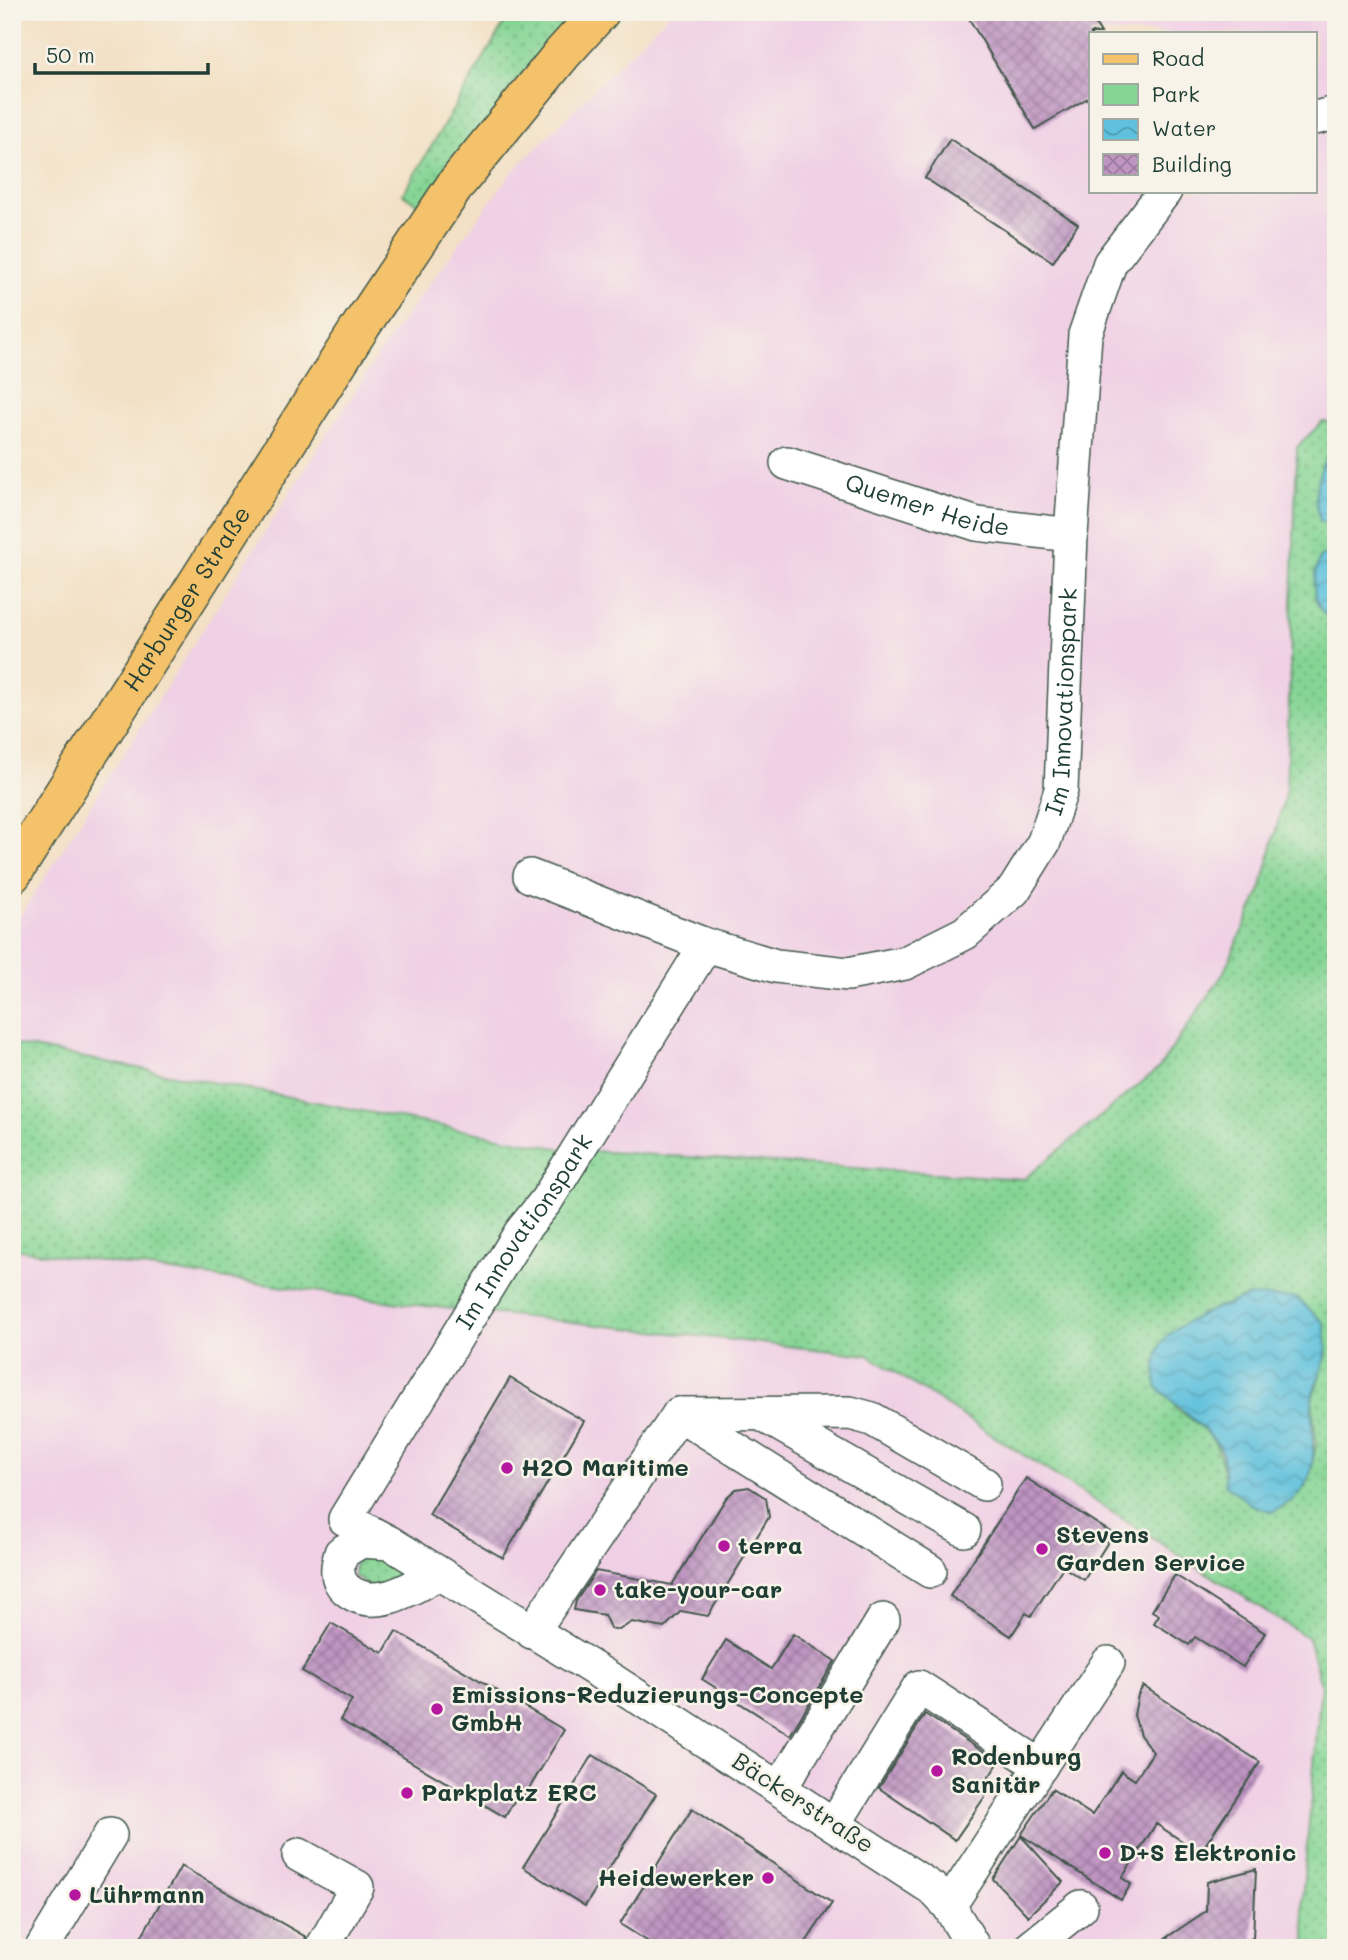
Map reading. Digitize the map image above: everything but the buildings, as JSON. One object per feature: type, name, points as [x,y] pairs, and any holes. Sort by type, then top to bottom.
[{"type":"main road","name":"Harburger Straße","points":[[12,874],[361,326],[456,184],[562,54],[600,12]]},
{"type":"street","points":[[1316,118],[1336,113]]},
{"type":"street","name":"Im Innovationspark","points":[[530,876],[706,945],[776,966],[848,974],[905,963],[965,933],[1014,890],[1044,842],[1061,790],[1071,535],[1085,335],[1110,263],[1164,192]]},
{"type":"street","name":"Quemer Heide","points":[[787,463],[977,524],[1071,535]]},
{"type":"street","name":"Im Innovationspark","points":[[345,1519],[521,1232],[546,1200],[706,945]]},
{"type":"street","points":[[680,1413],[850,1413],[872,1419],[984,1484]]},
{"type":"street","points":[[680,1413],[930,1571]]},
{"type":"street","points":[[532,1632],[680,1413]]},
{"type":"street","points":[[761,1413],[964,1530]]},
{"type":"street","name":"Bäckerstraße","points":[[345,1519],[390,1543],[781,1787],[933,1889],[949,1906],[974,1948]]},
{"type":"street","points":[[390,1543],[361,1541],[341,1553],[338,1564],[342,1585],[352,1594],[383,1599],[438,1573]]},
{"type":"street","points":[[781,1787],[883,1620]]},
{"type":"street","points":[[949,1906],[1108,1663]]},
{"type":"street","points":[[835,1823],[919,1687],[1041,1766]]},
{"type":"street","points":[[42,1948],[110,1835]]},
{"type":"street","points":[[299,1855],[357,1887],[322,1948]]},
{"type":"street","points":[[1030,1948],[1081,1907]]},
{"type":"shaded area","points":[[671,12],[1336,12],[1336,422],[1321,422],[1286,791],[1261,889],[1223,974],[1158,1069],[1024,1179],[562,1149],[12,1044],[12,929],[386,343],[512,172]]},
{"type":"shaded area","points":[[12,1249],[407,1304],[868,1355],[1308,1638],[1321,1685],[1302,1901],[1307,1948],[12,1948]]},
{"type":"green space","points":[[511,12],[581,12],[420,206],[403,194]]},
{"type":"green space","points":[[1322,422],[1336,422],[1336,453],[1326,457],[1331,525],[1336,526],[1336,554],[1333,553],[1316,569],[1315,586],[1316,600],[1322,612],[1336,622],[1336,1948],[1307,1948],[1302,1901],[1321,1685],[1308,1638],[868,1355],[407,1304],[12,1249],[12,1044],[562,1149],[1024,1179],[1158,1069],[1223,974],[1261,889],[1286,791],[1297,447]],"holes":[[[1250,1296],[1327,1354],[1312,1399],[1316,1444],[1309,1480],[1226,1484],[1220,1456],[1212,1439],[1176,1408],[1168,1336],[1202,1314]]]},
{"type":"green space","points":[[360,1555],[384,1556],[397,1568],[396,1580],[371,1587],[354,1576],[355,1564]]},
{"type":"water","points":[[1336,453],[1336,526],[1320,521],[1316,496],[1326,457]]},
{"type":"water","points":[[1336,554],[1336,622],[1321,610],[1314,585],[1320,557]]},
{"type":"water","points":[[1250,1296],[1297,1298],[1324,1323],[1326,1339],[1325,1361],[1312,1402],[1313,1452],[1308,1479],[1301,1491],[1289,1502],[1272,1512],[1250,1504],[1225,1484],[1223,1458],[1217,1443],[1156,1386],[1158,1352],[1171,1333],[1197,1317]]},
{"type":"place","name":"H2O Maritime","points":[[507,1468]]},
{"type":"place","name":"terra","points":[[724,1546]]},
{"type":"place","name":"Stevens Garden Service","points":[[1042,1549]]},
{"type":"place","name":"take-your-car","points":[[600,1590]]},
{"type":"place","name":"Emissions-Reduzierungs-Concepte GmbH","points":[[437,1709]]},
{"type":"place","name":"Rodenburg Sanitär","points":[[937,1771]]},
{"type":"place","name":"Parkplatz ERC","points":[[407,1793]]},
{"type":"place","name":"D+S Elektronic","points":[[1105,1853]]},
{"type":"place","name":"Heidewerker","points":[[768,1878]]},
{"type":"place","name":"Lührmann","points":[[75,1895]]}]
